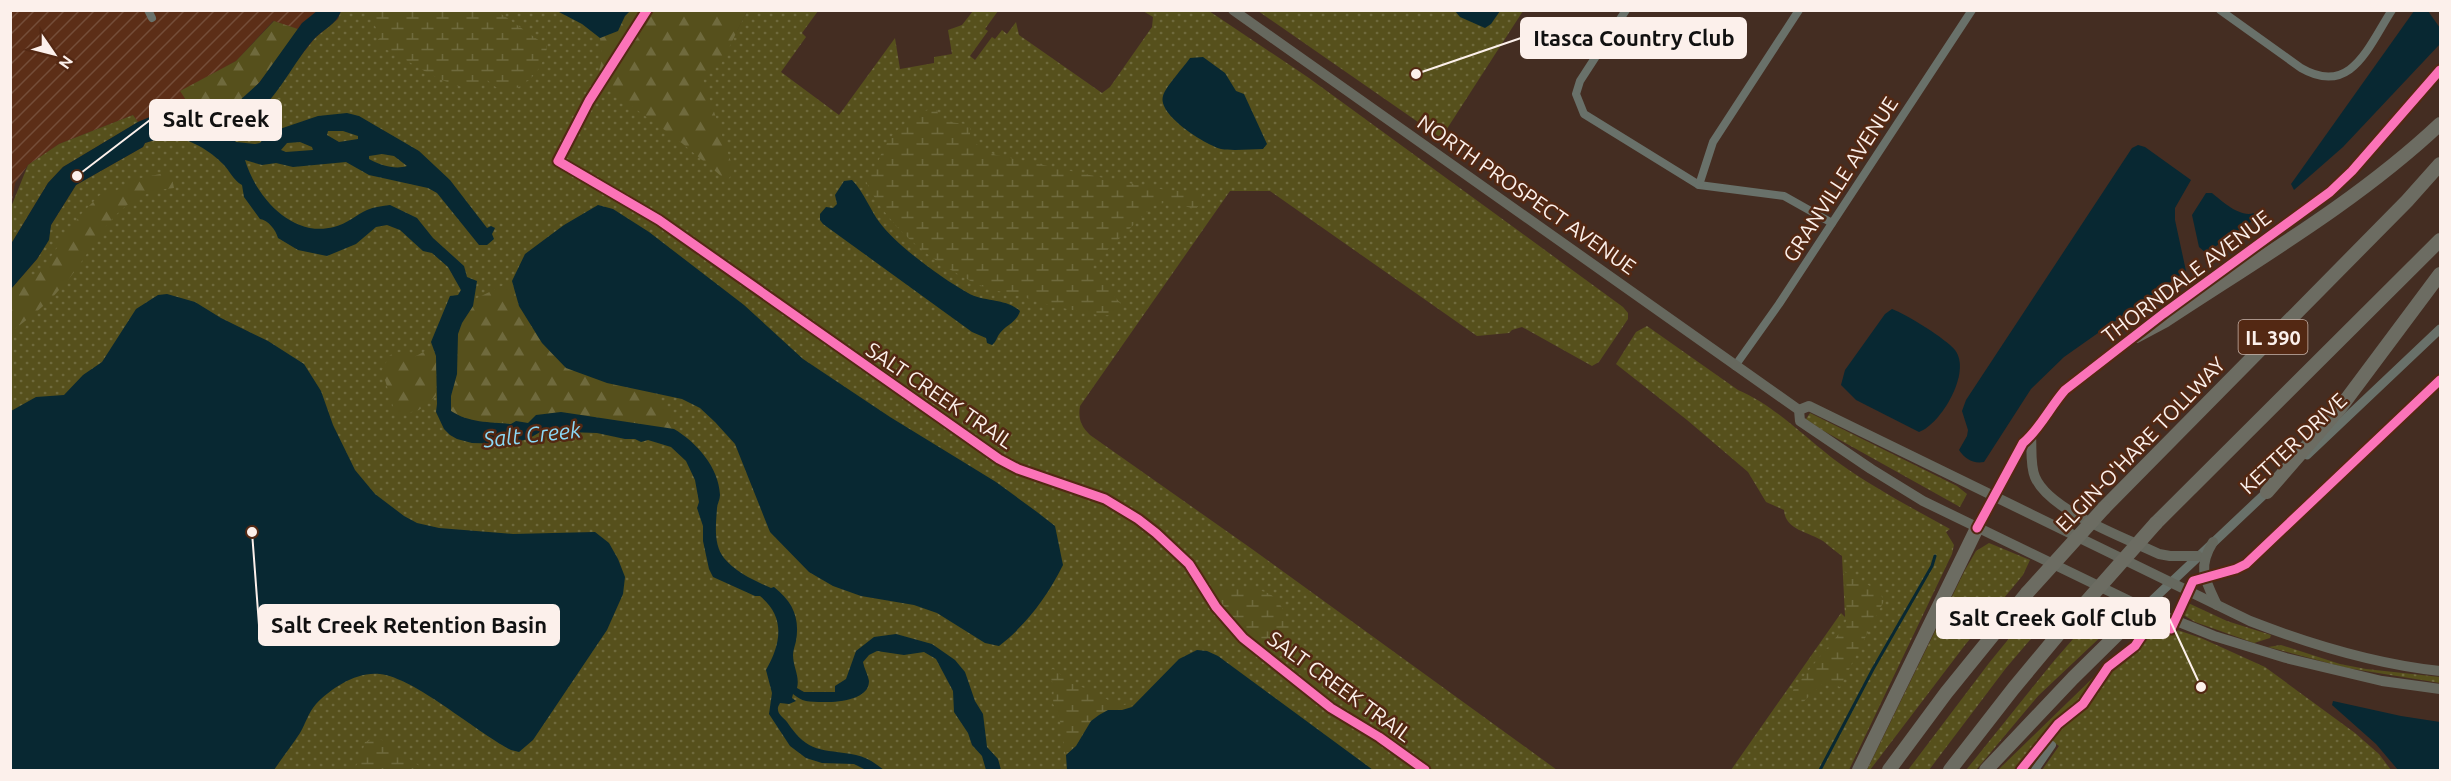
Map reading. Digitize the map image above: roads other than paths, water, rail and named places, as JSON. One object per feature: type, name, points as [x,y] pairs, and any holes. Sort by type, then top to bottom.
[{"type":"highway","points":[[2136,336],[2166,320],[2355,195],[2391,169],[2440,124]]},
{"type":"highway","name":"ELGIN-O'HARE TOLLWAY","points":[[1889,771],[1946,693],[2027,593],[2104,508],[2407,201],[2440,164]]},
{"type":"highway","name":"IL 390","points":[[1950,771],[2013,689],[2156,523],[2440,240]]},
{"type":"highway","points":[[2267,492],[2340,408],[2440,274]]},
{"type":"highway","points":[[1859,771],[1977,528]]},
{"type":"highway","points":[[1986,771],[2073,678],[2145,608]]},
{"type":"main road","name":"NORTH PROSPECT AVENUE","points":[[1233,10],[1799,410]]},
{"type":"main road","name":"NORTH PROSPECT AVENUE","points":[[1799,410],[1809,406],[2261,625],[2323,648],[2384,663],[2440,671]]},
{"type":"main road","name":"NORTH PROSPECT AVENUE","points":[[1799,410],[1800,422],[1911,494],[2145,608],[2214,636],[2286,658],[2382,681],[2440,689]]},
{"type":"main road","points":[[2031,436],[2034,475],[2040,486],[2056,502],[2159,554],[2198,556]]},
{"type":"main road","points":[[2213,542],[2205,555],[2204,578],[2218,605]]},
{"type":"street","points":[[1626,10],[1580,81],[1576,94],[1584,114],[1699,185],[1784,196],[1832,223]]},
{"type":"street","points":[[1699,185],[1713,142],[1799,10]]},
{"type":"street","name":"GRANVILLE AVENUE","points":[[1735,366],[1972,10]]},
{"type":"street","points":[[2220,10],[2301,68],[2313,75],[2328,78],[2339,76],[2355,66],[2392,10]]},
{"type":"street","name":"THORNDALE AVENUE","points":[[1977,528],[2023,443],[2031,436],[2065,390],[2163,314],[2330,192],[2352,171],[2440,70]]},
{"type":"street","name":"KETTER DRIVE","points":[[2145,608],[2440,329]]},
{"type":"street","points":[[2034,771],[2052,745]]},
{"type":"water","points":[[317,11],[341,11],[333,23],[313,40],[275,93],[258,112],[240,123],[208,124],[208,126],[222,130],[236,142],[255,144],[260,143],[268,133],[318,116],[347,113],[359,116],[419,151],[450,180],[487,228],[491,226],[495,228],[492,234],[494,239],[487,245],[479,245],[437,193],[428,188],[369,175],[346,162],[293,167],[276,163],[262,165],[245,160],[250,174],[267,200],[278,212],[290,220],[319,229],[334,227],[367,210],[390,205],[417,218],[433,238],[464,266],[467,277],[477,281],[473,306],[458,334],[457,374],[451,396],[451,411],[472,420],[511,424],[516,421],[528,423],[536,415],[561,412],[674,429],[682,434],[705,456],[719,485],[716,534],[720,552],[734,568],[746,576],[771,588],[774,587],[794,611],[797,633],[793,655],[798,679],[797,688],[804,692],[835,692],[835,686],[846,679],[856,651],[874,637],[896,634],[932,644],[955,660],[965,672],[975,701],[983,714],[987,747],[998,759],[1001,770],[986,770],[982,756],[972,745],[968,733],[954,712],[953,691],[936,659],[924,652],[904,655],[877,651],[869,655],[863,662],[869,681],[867,689],[861,695],[843,701],[813,702],[802,700],[793,694],[792,698],[796,701],[789,704],[780,703],[778,707],[780,715],[809,745],[860,756],[884,770],[866,770],[854,764],[822,763],[806,758],[790,746],[769,714],[772,693],[766,670],[778,641],[774,613],[760,596],[755,596],[713,577],[703,541],[703,526],[697,508],[699,502],[695,480],[686,461],[671,447],[648,440],[641,442],[597,433],[554,429],[542,431],[528,439],[508,444],[472,443],[450,435],[444,429],[436,412],[436,356],[431,342],[450,296],[458,295],[461,290],[448,267],[432,253],[423,251],[400,230],[387,225],[376,227],[356,244],[327,256],[298,250],[278,238],[271,226],[260,219],[244,197],[242,185],[218,159],[205,149],[190,142],[168,137],[145,143],[143,147],[76,185],[51,225],[49,240],[37,259],[11,289],[11,244],[48,183],[63,167],[152,116],[190,106],[224,109],[238,102],[259,83],[302,23]],"holes":[[[328,131],[343,131],[358,136],[358,139],[339,142],[327,135]],[[300,142],[312,147],[313,150],[286,152],[281,150],[287,143]],[[382,154],[394,156],[407,166],[388,166],[369,159],[369,156]]]},
{"type":"water","points":[[557,11],[630,11],[618,31],[600,38],[582,24]]},
{"type":"water","points":[[1455,11],[1500,11],[1491,24],[1485,28],[1460,17]]},
{"type":"water","points":[[2414,11],[2428,11],[2440,28],[2440,44],[2343,147],[2294,190],[2291,184]]},
{"type":"water","points":[[1203,57],[1225,73],[1236,91],[1244,94],[1267,144],[1263,149],[1221,149],[1194,135],[1167,112],[1163,104],[1163,96],[1168,87],[1190,58]]},
{"type":"water","points":[[2138,145],[2145,147],[2191,180],[2175,208],[2175,220],[2186,271],[2064,357],[2031,389],[1984,462],[1970,460],[1959,450],[1968,430],[1962,411],[1966,400],[2132,148]]},
{"type":"water","points":[[852,180],[876,218],[897,242],[921,261],[968,293],[1008,304],[1020,311],[1016,318],[1002,330],[992,345],[987,343],[986,338],[972,332],[823,224],[820,214],[826,207],[833,208],[837,204],[835,195],[844,181]]},
{"type":"water","points":[[2206,193],[2212,193],[2237,211],[2254,213],[2258,217],[2206,253],[2199,247],[2192,215]]},
{"type":"water","points":[[598,205],[613,209],[649,232],[744,305],[803,359],[890,417],[996,482],[1055,526],[1063,565],[1043,599],[1019,629],[999,646],[985,643],[937,613],[914,605],[861,596],[833,586],[809,572],[770,532],[735,444],[700,408],[682,399],[607,383],[566,368],[542,343],[519,306],[512,281],[525,254],[564,225]]},
{"type":"water","points":[[167,294],[195,302],[221,318],[268,341],[304,364],[321,391],[333,425],[355,470],[375,494],[404,516],[417,523],[439,528],[513,534],[595,532],[609,543],[625,577],[623,594],[607,630],[533,740],[519,752],[497,742],[410,685],[380,674],[371,674],[345,682],[316,704],[300,733],[274,770],[11,770],[11,411],[36,397],[64,395],[83,375],[102,362],[136,309],[158,295]]},
{"type":"water","points":[[1892,309],[1916,321],[1943,340],[1955,350],[1959,360],[1960,371],[1952,396],[1936,419],[1919,432],[1856,400],[1841,385],[1845,370],[1885,314]]},
{"type":"water","points":[[1197,650],[1218,656],[1373,770],[1067,770],[1066,755],[1076,746],[1091,721],[1108,710],[1132,707],[1179,659]]},
{"type":"water","points":[[2333,701],[2440,722],[2440,770],[2398,770],[2376,744],[2332,705]]},
{"type":"waterway","points":[[1820,770],[1873,669],[1932,566],[1935,556]]},
{"type":"place","name":"Itasca Country Club","points":[[1416,74]]},
{"type":"place","name":"Salt Creek","points":[[77,176]]},
{"type":"place","name":"Salt Creek Retention Basin","points":[[252,532]]},
{"type":"place","name":"Salt Creek Golf Club","points":[[2201,687]]}]
